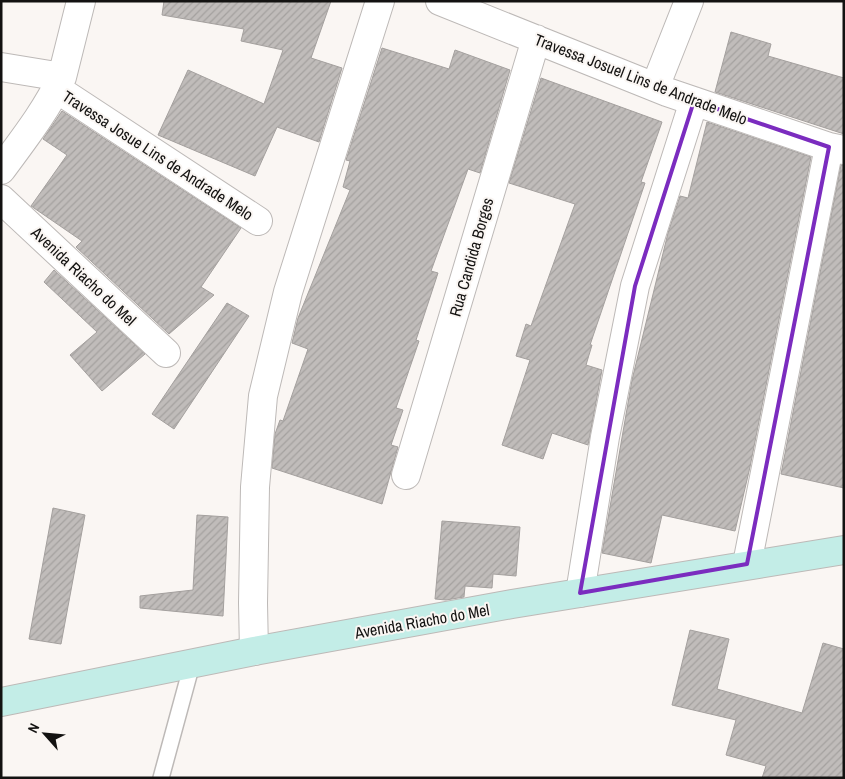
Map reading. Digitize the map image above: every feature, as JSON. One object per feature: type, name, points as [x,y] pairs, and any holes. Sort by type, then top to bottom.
[{"type":"street","points":[[1,170],[31,131],[59,83],[81,1]]},
{"type":"street","points":[[254,651],[253,602],[256,487],[263,396],[288,292],[380,1]]},
{"type":"street","name":"Travessa Josuel Lins de Andrade Melo","points":[[440,1],[655,87],[836,149]]},
{"type":"street","points":[[655,87],[689,1]]},
{"type":"street","name":"Rua Candida Borges","points":[[406,475],[536,38]]},
{"type":"street","points":[[1,67],[59,83]]},
{"type":"street","name":"Travessa Josue Lins de Andrade Melo","points":[[59,83],[258,221]]},
{"type":"street","points":[[580,593],[605,437],[635,286],[694,101]]},
{"type":"street","points":[[747,564],[836,149]]},
{"type":"street","name":"Avenida Riacho do Mel","points":[[1,199],[166,353]]},
{"type":"street","name":"Avenida Riacho do Mel","points":[[1,702],[254,651],[747,564],[844,550]]},
{"type":"lane","points":[[161,778],[192,664]]},
{"type":"highlighted area","points":[[694,101],[829,147],[747,564],[580,593],[635,286]]},
{"type":"building","points":[[164,1],[331,1],[311,58],[342,68],[319,142],[277,127],[255,176],[158,135],[188,70],[264,104],[283,50],[241,41],[244,29],[162,15]]},
{"type":"building","points":[[731,32],[771,44],[768,56],[844,78],[844,134],[715,92]]},
{"type":"building","points":[[382,48],[449,69],[455,50],[510,70],[480,173],[468,169],[431,271],[438,273],[416,340],[419,341],[396,408],[403,410],[391,445],[398,447],[382,504],[272,468],[275,434],[280,420],[283,421],[308,349],[292,343],[298,318],[350,190],[343,187],[350,161],[346,160]]},
{"type":"building","points":[[541,78],[662,122],[641,182],[645,183],[590,345],[592,345],[586,365],[602,370],[588,445],[552,433],[543,459],[502,445],[530,360],[516,356],[526,324],[531,326],[575,204],[509,183]]},
{"type":"building","points":[[62,111],[241,228],[201,287],[214,295],[169,334],[76,247],[82,241],[31,206],[67,155],[43,139]]},
{"type":"building","points":[[707,122],[811,157],[750,467],[735,531],[662,515],[651,563],[602,553],[632,380],[668,233],[680,196],[688,198]]},
{"type":"building","points":[[841,165],[844,165],[844,488],[781,474]]},
{"type":"building","points":[[54,270],[145,354],[102,391],[70,355],[97,332],[44,282]]},
{"type":"building","points":[[227,303],[249,316],[174,429],[152,414]]},
{"type":"building","points":[[53,508],[85,515],[61,644],[29,639]]},
{"type":"building","points":[[197,515],[228,517],[223,616],[140,608],[140,596],[193,590]]},
{"type":"building","points":[[442,521],[520,527],[516,576],[493,574],[492,588],[465,586],[464,597],[446,600],[435,599]]},
{"type":"building","points":[[690,630],[729,639],[717,689],[802,713],[823,643],[844,649],[844,778],[762,778],[766,766],[726,755],[736,720],[672,705]]}]
